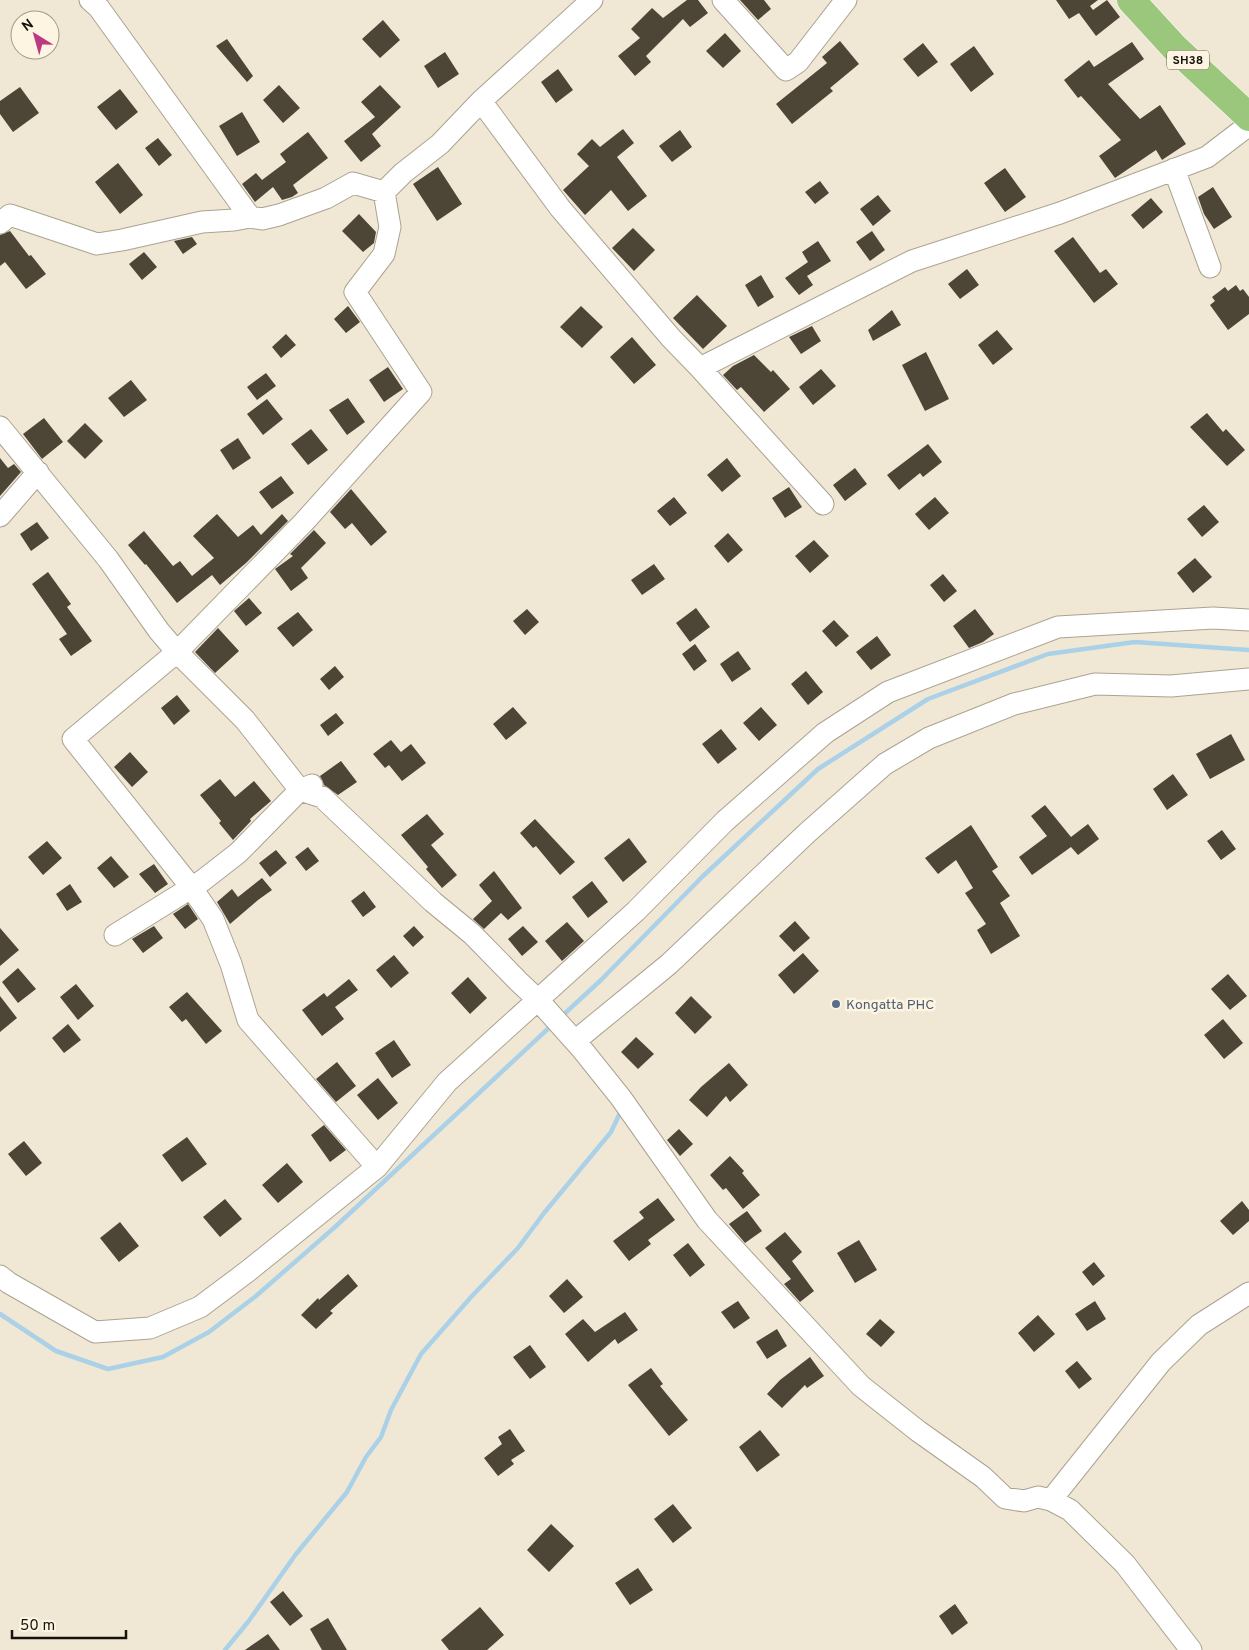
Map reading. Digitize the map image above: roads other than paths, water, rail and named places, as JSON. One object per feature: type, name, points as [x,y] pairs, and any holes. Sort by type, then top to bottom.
[{"type":"main road","name":"SH38","points":[[1131,0],[1174,47],[1249,117]]},
{"type":"street","points":[[90,0],[99,8],[250,217]]},
{"type":"street","points":[[384,192],[403,173],[440,144],[482,101],[592,0]]},
{"type":"street","points":[[723,0],[786,70],[798,62],[846,0]]},
{"type":"street","points":[[482,101],[560,208],[671,338],[823,504]]},
{"type":"street","points":[[700,368],[912,261],[1060,213],[1207,157],[1249,125]]},
{"type":"street","points":[[1174,170],[1210,266]]},
{"type":"street","points":[[0,223],[10,215],[97,244],[202,222],[250,217],[262,219],[279,215],[326,198],[352,183],[384,192]]},
{"type":"street","points":[[377,1167],[248,1020],[231,964],[213,919],[191,887],[73,739],[176,652],[304,522],[421,392],[355,292],[384,254],[390,226],[384,192]]},
{"type":"street","points":[[0,427],[108,559],[176,652],[309,786],[433,902],[472,934],[556,1020],[621,1098],[707,1220],[860,1386],[982,1477],[1005,1498],[1024,1502],[1038,1497],[1051,1500],[1070,1510],[1124,1564],[1191,1650]]},
{"type":"street","points":[[0,516],[38,472]]},
{"type":"street","points":[[556,1020],[636,911],[726,821],[825,733],[888,692],[1058,627],[1213,618],[1249,620]]},
{"type":"street","points":[[0,1276],[95,1332],[150,1328],[200,1307],[248,1271],[377,1167],[447,1082],[556,1020],[669,964],[807,833],[885,764],[929,738],[1014,704],[1095,684],[1171,686],[1249,679]]},
{"type":"street","points":[[115,935],[202,881],[238,853],[309,786]]},
{"type":"street","points":[[1051,1500],[1161,1362],[1199,1325],[1249,1293]]},
{"type":"waterway","points":[[561,1017],[601,980],[702,877],[818,769],[928,699],[1048,654],[1135,642],[1249,650]]},
{"type":"waterway","points":[[0,1314],[56,1351],[108,1369],[163,1357],[209,1332],[256,1296],[335,1227],[552,1025]]},
{"type":"waterway","points":[[225,1650],[248,1622],[296,1554],[347,1492],[366,1457],[381,1437],[391,1410],[421,1354],[472,1296],[518,1248],[544,1213],[611,1132],[620,1113]]},
{"type":"place","name":"Kongatta PHC","points":[[836,1004]]}]
